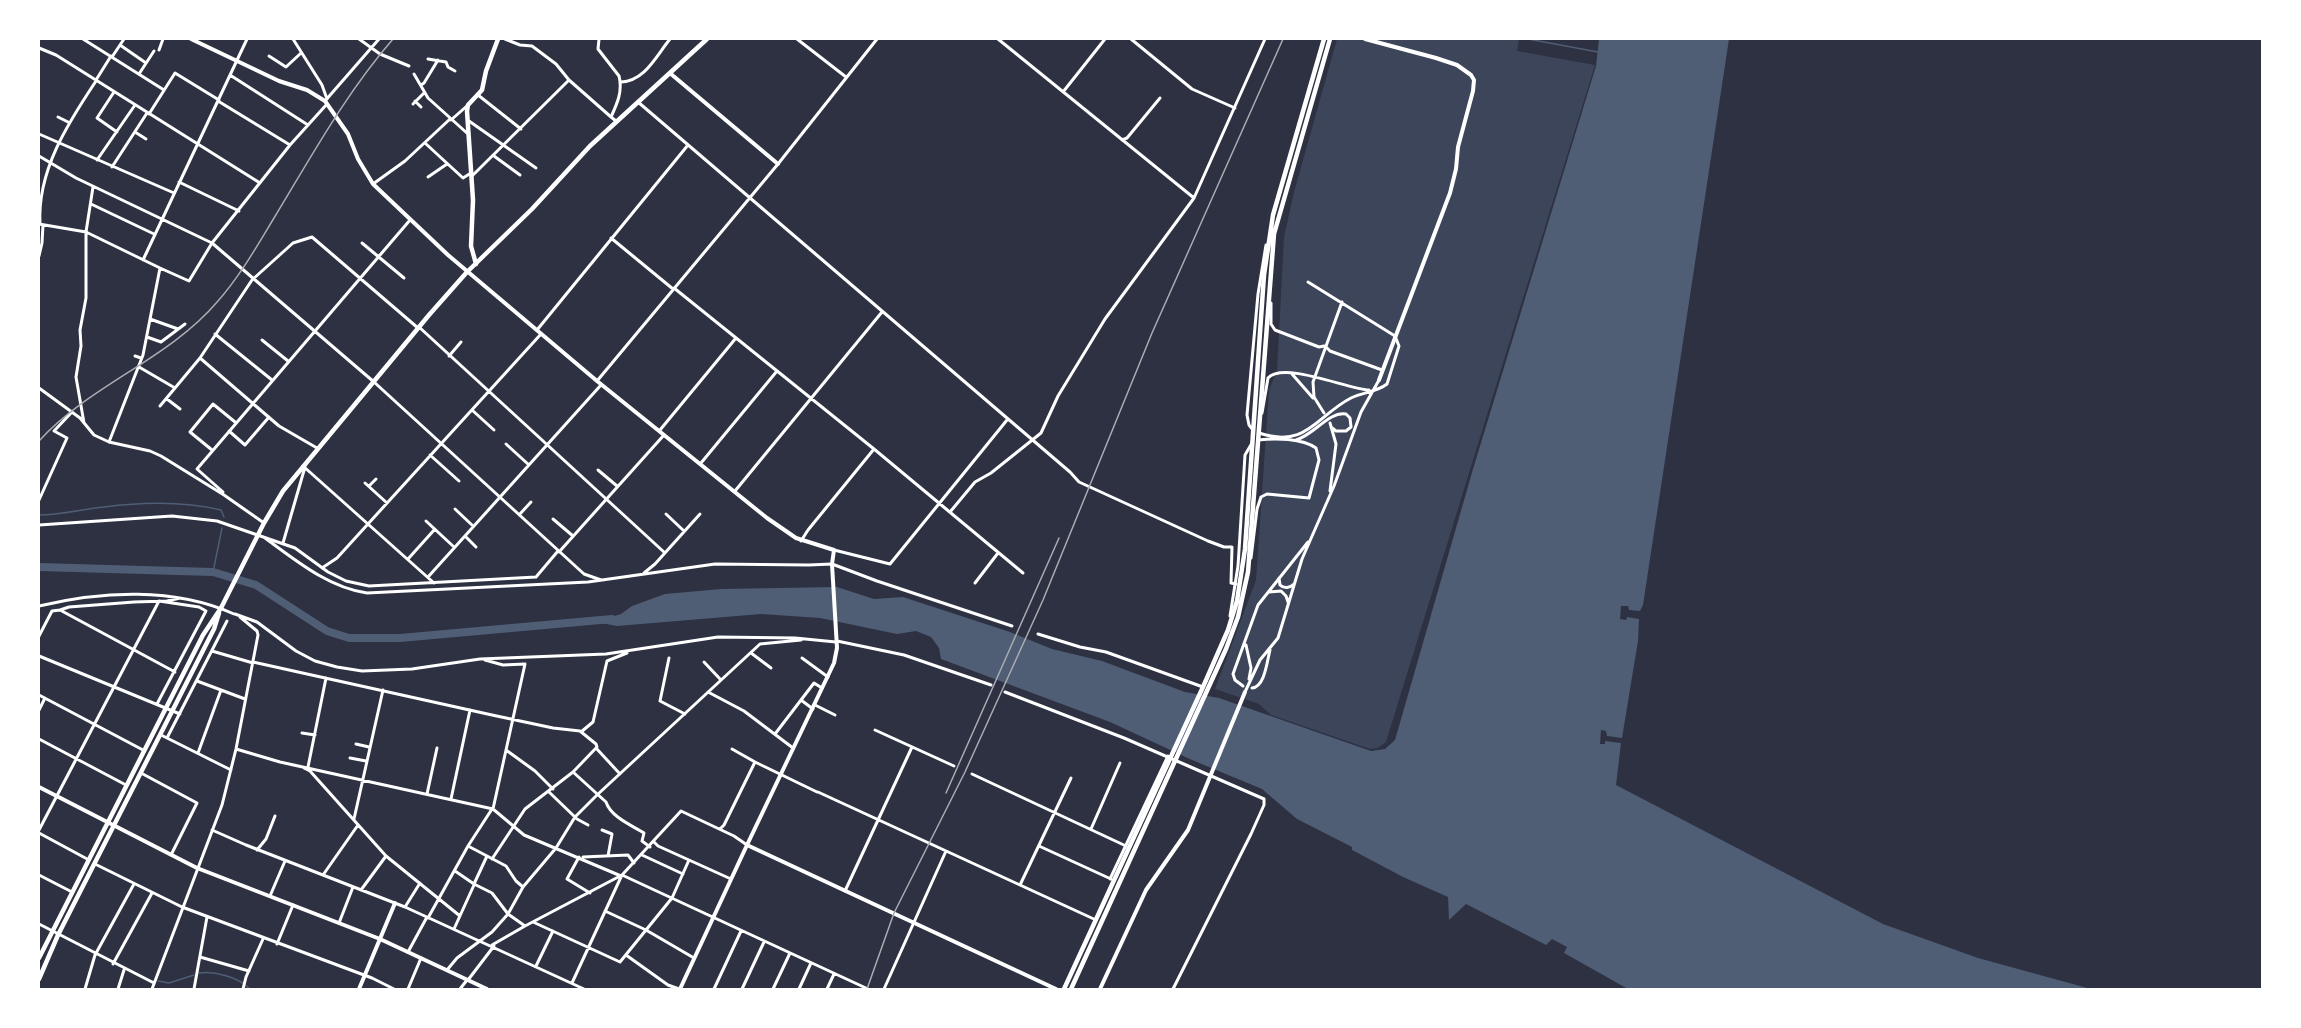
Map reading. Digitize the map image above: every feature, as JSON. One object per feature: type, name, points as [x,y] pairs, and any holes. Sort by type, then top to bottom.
[{"type":"main road","points":[[476,264],[471,246],[472,174],[467,120],[468,105],[478,95],[498,39]]},
{"type":"main road","points":[[1204,689],[1237,601],[1243,567],[1269,234],[1324,39]]},
{"type":"main road","points":[[1064,989],[1112,880],[1238,617],[1248,572],[1270,275],[1278,216],[1330,39]]},
{"type":"main road","points":[[39,979],[72,893],[107,822],[203,635],[221,608],[277,500],[317,448],[467,272],[532,209],[583,153],[671,74],[704,40]]},
{"type":"main road","points":[[39,958],[95,864],[214,629],[221,608]]},
{"type":"main road","points":[[1071,989],[1172,757]]},
{"type":"street","points":[[83,39],[164,90]]},
{"type":"street","points":[[39,256],[42,243],[39,210],[43,185],[51,163],[68,122],[122,39]]},
{"type":"street","points":[[159,50],[163,39]]},
{"type":"street","points":[[191,39],[279,81],[307,90],[326,101]]},
{"type":"street","points":[[142,260],[247,39]]},
{"type":"street","points":[[292,39],[322,85],[326,101],[348,134],[358,159],[373,184],[467,272],[597,381],[767,518],[801,541],[890,564],[1007,420]]},
{"type":"street","points":[[359,39],[380,54],[409,66]]},
{"type":"street","points":[[41,224],[86,232],[189,281],[212,243],[379,39]]},
{"type":"street","points":[[505,39],[520,45],[532,46],[556,64],[569,80],[616,121]]},
{"type":"street","points":[[599,39],[598,49],[621,82],[619,97],[611,117]]},
{"type":"street","points":[[621,82],[631,81],[642,75],[670,39]]},
{"type":"street","points":[[797,39],[846,78]]},
{"type":"street","points":[[597,381],[778,164],[877,39]]},
{"type":"street","points":[[998,39],[1194,198]]},
{"type":"street","points":[[1063,92],[1105,39]]},
{"type":"street","points":[[1131,39],[1192,89],[1235,108]]},
{"type":"street","points":[[950,512],[975,482],[991,473],[1041,433],[1058,396],[1105,319],[1194,198],[1265,39]]},
{"type":"street","points":[[1100,989],[1146,890],[1188,830],[1260,660],[1278,638],[1312,535],[1323,513],[1361,412],[1379,380],[1454,181],[1458,147],[1473,94],[1474,80],[1468,71],[1457,65],[1365,39]]},
{"type":"street","points":[[120,45],[146,63]]},
{"type":"street","points":[[39,48],[56,55],[260,183]]},
{"type":"street","points":[[139,74],[154,51]]},
{"type":"street","points":[[269,56],[286,67],[302,53]]},
{"type":"street","points":[[428,59],[446,62],[448,67],[455,70]]},
{"type":"street","points":[[421,85],[438,60]]},
{"type":"street","points":[[112,167],[175,73],[290,145]]},
{"type":"street","points":[[414,74],[424,93],[468,134]]},
{"type":"street","points":[[671,74],[778,164]]},
{"type":"street","points":[[231,75],[308,125]]},
{"type":"street","points":[[425,143],[463,178],[472,174],[494,156],[569,80]]},
{"type":"street","points":[[114,92],[97,118],[117,132]]},
{"type":"street","points":[[421,107],[414,102],[424,93]]},
{"type":"street","points":[[478,95],[521,129]]},
{"type":"street","points":[[1122,140],[1127,138],[1160,98]]},
{"type":"street","points":[[638,102],[1083,485],[1224,548],[1232,547],[1232,583],[1236,584]]},
{"type":"street","points":[[98,160],[135,105]]},
{"type":"street","points":[[373,184],[405,161],[468,105]]},
{"type":"street","points":[[58,117],[68,122]]},
{"type":"street","points":[[467,120],[536,168]]},
{"type":"street","points":[[135,132],[146,139]]},
{"type":"street","points":[[39,134],[174,193]]},
{"type":"street","points":[[537,330],[688,145]]},
{"type":"street","points":[[39,156],[93,187],[212,243],[252,280],[374,382],[584,574],[603,580]]},
{"type":"street","points":[[494,156],[520,175]]},
{"type":"street","points":[[428,177],[447,164]]},
{"type":"street","points":[[179,182],[239,211]]},
{"type":"street","points":[[84,423],[76,377],[81,346],[80,330],[86,298],[86,232],[93,187]]},
{"type":"street","points":[[91,204],[155,234]]},
{"type":"street","points":[[224,495],[219,487],[197,471],[235,422],[411,219]]},
{"type":"street","points":[[1248,572],[1257,509],[1262,497],[1273,494],[1309,498],[1319,456],[1316,448],[1303,442],[1261,434],[1249,425],[1247,415],[1260,276],[1269,234]]},
{"type":"street","points":[[160,406],[200,358],[252,280],[293,243],[312,237],[418,328],[665,553]]},
{"type":"street","points":[[611,238],[811,397],[1023,573]]},
{"type":"street","points":[[362,243],[404,278]]},
{"type":"street","points":[[109,442],[139,367],[160,268]]},
{"type":"street","points":[[1270,275],[1273,328],[1319,347],[1326,345]]},
{"type":"street","points":[[1286,439],[1304,433],[1349,399],[1387,384],[1399,346],[1395,336],[1308,282]]},
{"type":"street","points":[[1316,401],[1312,391],[1314,378],[1342,302]]},
{"type":"street","points":[[735,491],[882,312]]},
{"type":"street","points":[[150,319],[178,329]]},
{"type":"street","points":[[147,337],[161,342],[185,324]]},
{"type":"street","points":[[215,334],[272,380]]},
{"type":"street","points":[[322,568],[333,562],[541,334]]},
{"type":"street","points":[[660,430],[736,338]]},
{"type":"street","points":[[262,340],[288,361]]},
{"type":"street","points":[[449,356],[461,342]]},
{"type":"street","points":[[1326,345],[1330,351],[1382,370]]},
{"type":"street","points":[[135,356],[141,358]]},
{"type":"street","points":[[200,358],[279,426],[317,448]]},
{"type":"street","points":[[139,367],[175,388]]},
{"type":"street","points":[[701,464],[777,371]]},
{"type":"street","points":[[1258,447],[1268,378],[1276,373],[1314,378],[1362,390],[1374,390]]},
{"type":"street","points":[[1292,374],[1324,413]]},
{"type":"street","points":[[428,577],[602,384]]},
{"type":"street","points":[[39,388],[72,412],[91,432],[109,442],[156,453],[264,523]]},
{"type":"street","points":[[167,399],[180,409]]},
{"type":"street","points":[[212,450],[190,432],[213,404],[235,422]]},
{"type":"street","points":[[472,410],[494,430]]},
{"type":"street","points":[[39,500],[67,438],[54,431],[72,412]]},
{"type":"street","points":[[1221,646],[1233,607],[1236,584],[1246,451],[1250,444],[1260,440],[1304,437],[1336,414],[1343,413],[1350,418],[1351,427],[1346,431],[1336,431],[1330,425],[1335,436],[1336,449],[1331,487],[1323,513]]},
{"type":"street","points":[[228,431],[245,445],[269,417]]},
{"type":"street","points":[[533,585],[536,577],[665,434]]},
{"type":"street","points":[[506,444],[530,465]]},
{"type":"street","points":[[801,541],[874,449]]},
{"type":"street","points":[[430,455],[459,481]]},
{"type":"street","points":[[283,543],[304,466],[434,583]]},
{"type":"street","points":[[598,470],[618,487]]},
{"type":"street","points":[[369,486],[376,479]]},
{"type":"street","points":[[365,483],[387,503]]},
{"type":"street","points":[[519,515],[531,502]]},
{"type":"street","points":[[454,509],[474,526]]},
{"type":"street","points":[[666,514],[685,531]]},
{"type":"street","points":[[641,576],[700,514]]},
{"type":"street","points":[[39,525],[172,516],[217,521],[257,537],[295,548],[322,568],[346,581],[369,586],[536,577]]},
{"type":"street","points":[[553,519],[573,536]]},
{"type":"street","points":[[426,521],[454,547]]},
{"type":"street","points":[[408,559],[435,529]]},
{"type":"street","points":[[1244,686],[1234,680],[1233,674],[1256,608],[1312,535]]},
{"type":"street","points":[[465,537],[477,547]]},
{"type":"street","points":[[265,538],[330,581],[362,593],[397,593],[603,580],[715,564],[832,565],[1012,626]]},
{"type":"street","points":[[626,955],[668,985],[679,989],[836,657],[832,565],[834,550]]},
{"type":"street","points":[[975,583],[999,553]]},
{"type":"street","points":[[1279,578],[1280,585],[1284,587],[1295,583]]},
{"type":"street","points":[[1267,592],[1281,591],[1286,596],[1288,605]]},
{"type":"street","points":[[39,606],[74,599],[117,595],[181,597],[204,601],[257,622],[301,654],[337,667],[382,671],[480,659],[554,658],[631,651],[710,637],[805,639],[836,641],[904,655],[991,685]]},
{"type":"street","points":[[39,636],[52,611],[80,606],[159,601],[181,597]]},
{"type":"street","points":[[89,860],[39,832],[159,601]]},
{"type":"street","points":[[157,704],[206,611],[159,601]]},
{"type":"street","points":[[60,610],[175,672]]},
{"type":"street","points":[[152,989],[226,794],[253,662],[257,631],[235,614]]},
{"type":"street","points":[[167,738],[227,621]]},
{"type":"street","points":[[1038,634],[1106,652],[1204,689]]},
{"type":"street","points":[[447,970],[457,958],[492,932],[508,914],[523,887],[556,848],[575,817],[751,652],[762,643],[805,639]]},
{"type":"street","points":[[1245,692],[1251,668],[1246,640]]},
{"type":"street","points":[[1252,688],[1261,684],[1271,648]]},
{"type":"street","points":[[213,651],[513,720],[581,732],[596,744],[596,748],[620,774]]},
{"type":"street","points":[[581,732],[592,722],[607,661],[631,651]]},
{"type":"street","points":[[751,652],[771,668]]},
{"type":"street","points":[[39,656],[180,714]]},
{"type":"street","points":[[669,658],[660,701],[685,714]]},
{"type":"street","points":[[802,658],[828,677]]},
{"type":"street","points":[[408,952],[468,846],[493,809],[525,664],[503,665],[480,659]]},
{"type":"street","points":[[704,662],[721,680]]},
{"type":"street","points":[[308,768],[326,678]]},
{"type":"street","points":[[197,681],[245,699]]},
{"type":"street","points":[[775,734],[814,682],[822,688]]},
{"type":"street","points":[[198,753],[221,690]]},
{"type":"street","points":[[354,819],[382,690]]},
{"type":"street","points":[[708,692],[744,711],[793,748]]},
{"type":"street","points":[[1005,692],[1172,757],[1264,799],[1265,803],[1251,834],[1173,989]]},
{"type":"street","points":[[39,695],[144,750]]},
{"type":"street","points":[[39,710],[45,698]]},
{"type":"street","points":[[801,700],[835,716]]},
{"type":"street","points":[[451,799],[470,710]]},
{"type":"street","points":[[875,729],[954,766]]},
{"type":"street","points":[[302,733],[315,735]]},
{"type":"street","points":[[161,735],[231,770]]},
{"type":"street","points":[[39,739],[126,785]]},
{"type":"street","points":[[356,744],[370,747]]},
{"type":"street","points":[[845,891],[912,747]]},
{"type":"street","points":[[236,748],[270,760],[493,809],[524,835],[672,898],[868,989]]},
{"type":"street","points":[[427,794],[438,748]]},
{"type":"street","points":[[492,859],[525,809],[573,772],[596,748]]},
{"type":"street","points":[[506,749],[535,771],[553,789]]},
{"type":"street","points":[[732,749],[818,792],[1096,920]]},
{"type":"street","points":[[1039,846],[1112,880],[1126,846],[1172,757]]},
{"type":"street","points":[[351,758],[367,761]]},
{"type":"street","points":[[720,829],[755,762]]},
{"type":"street","points":[[1091,829],[1120,763]]},
{"type":"street","points":[[303,767],[354,819],[386,856],[460,915]]},
{"type":"street","points":[[573,772],[606,802],[608,809],[644,833],[642,841],[650,847]]},
{"type":"street","points":[[141,773],[197,803],[171,855]]},
{"type":"street","points":[[972,774],[1126,846]]},
{"type":"street","points":[[1020,885],[1071,777]]},
{"type":"street","points":[[39,787],[197,868],[380,939],[487,989]]},
{"type":"street","points":[[549,792],[575,817],[588,825]]},
{"type":"street","points":[[460,989],[492,946],[525,926],[621,876],[681,811],[720,829],[747,845],[1056,989]]},
{"type":"street","points":[[256,850],[266,839],[275,816]]},
{"type":"street","points":[[323,875],[359,825]]},
{"type":"street","points":[[212,830],[256,850],[405,907],[584,989]]},
{"type":"street","points":[[602,830],[612,834],[608,857]]},
{"type":"street","points":[[654,842],[658,846],[731,879]]},
{"type":"street","points":[[468,846],[506,866],[523,887]]},
{"type":"street","points":[[884,989],[947,850]]},
{"type":"street","points":[[580,858],[628,855],[634,863]]},
{"type":"street","points":[[642,855],[683,874]]},
{"type":"street","points":[[361,890],[386,856]]},
{"type":"street","points":[[454,928],[488,856]]},
{"type":"street","points":[[580,858],[567,879],[590,892]]},
{"type":"street","points":[[533,922],[620,962],[672,898],[689,860]]},
{"type":"street","points":[[270,896],[285,861]]},
{"type":"street","points":[[95,864],[182,907],[394,989]]},
{"type":"street","points":[[455,871],[492,893],[508,914],[525,926]]},
{"type":"street","points":[[39,875],[72,893]]},
{"type":"street","points":[[570,989],[621,876]]},
{"type":"street","points":[[405,907],[420,883]]},
{"type":"street","points":[[85,989],[95,955],[134,884]]},
{"type":"street","points":[[339,923],[353,887]]},
{"type":"street","points":[[113,964],[152,892]]},
{"type":"street","points":[[359,989],[395,903]]},
{"type":"street","points":[[277,944],[292,905]]},
{"type":"street","points":[[605,911],[646,930],[694,958]]},
{"type":"street","points":[[194,989],[207,917]]},
{"type":"street","points":[[39,924],[124,970],[154,983]]},
{"type":"street","points":[[536,966],[553,931]]},
{"type":"street","points":[[714,989],[741,931]]},
{"type":"street","points":[[243,988],[263,939]]},
{"type":"street","points":[[742,989],[764,942]]},
{"type":"street","points":[[773,989],[790,953]]},
{"type":"street","points":[[200,957],[249,970]]},
{"type":"street","points":[[408,989],[421,958]]},
{"type":"street","points":[[799,989],[811,963]]},
{"type":"street","points":[[118,989],[124,970]]},
{"type":"street","points":[[827,989],[834,974]]},
{"type":"shaded area","points":[[1337,39],[1519,39],[1517,51],[1595,65],[1386,742],[1378,748],[1370,749],[1271,715],[1259,704],[1215,689],[1256,580],[1269,390],[1277,370],[1284,237],[1294,192]]},
{"type":"shaded area","points":[[1599,39],[1729,39],[1643,605],[1640,611],[1629,610],[1628,606],[1621,606],[1620,619],[1626,620],[1627,617],[1639,619],[1638,641],[1622,738],[1607,736],[1606,731],[1601,730],[1600,744],[1605,744],[1605,741],[1621,743],[1616,785],[1883,924],[1978,958],[2091,989],[1628,989],[1564,953],[1567,947],[1552,939],[1546,945],[1466,904],[1449,920],[1448,897],[1403,877],[1352,850],[1352,847],[1297,819],[1262,789],[1110,722],[941,659],[939,648],[931,637],[916,631],[897,634],[820,618],[761,614],[617,626],[595,622],[621,614],[632,606],[665,594],[721,589],[837,587],[874,599],[903,597],[1010,632],[1052,649],[1102,661],[1185,692],[1219,698],[1371,751],[1385,749],[1395,740],[1473,469],[1596,66]]},
{"type":"waterway","points":[[1528,39],[1598,52]]},
{"type":"waterway","points":[[39,515],[119,505],[163,503],[221,510],[224,517]]},
{"type":"waterway","points":[[213,572],[222,528]]},
{"type":"waterway","points":[[39,567],[213,572],[256,585],[327,631],[349,638],[400,638],[612,619]]},
{"type":"waterway","points":[[199,973],[226,976],[250,989]]},
{"type":"waterway","points":[[158,981],[169,983],[194,975]]},
{"type":"railway","points":[[39,441],[82,403],[176,340],[218,301],[248,261],[344,103],[393,39]]},
{"type":"railway","points":[[867,989],[894,913],[965,772],[1043,600],[1152,333],[1283,39]]},
{"type":"railway","points":[[946,793],[1059,538]]}]
